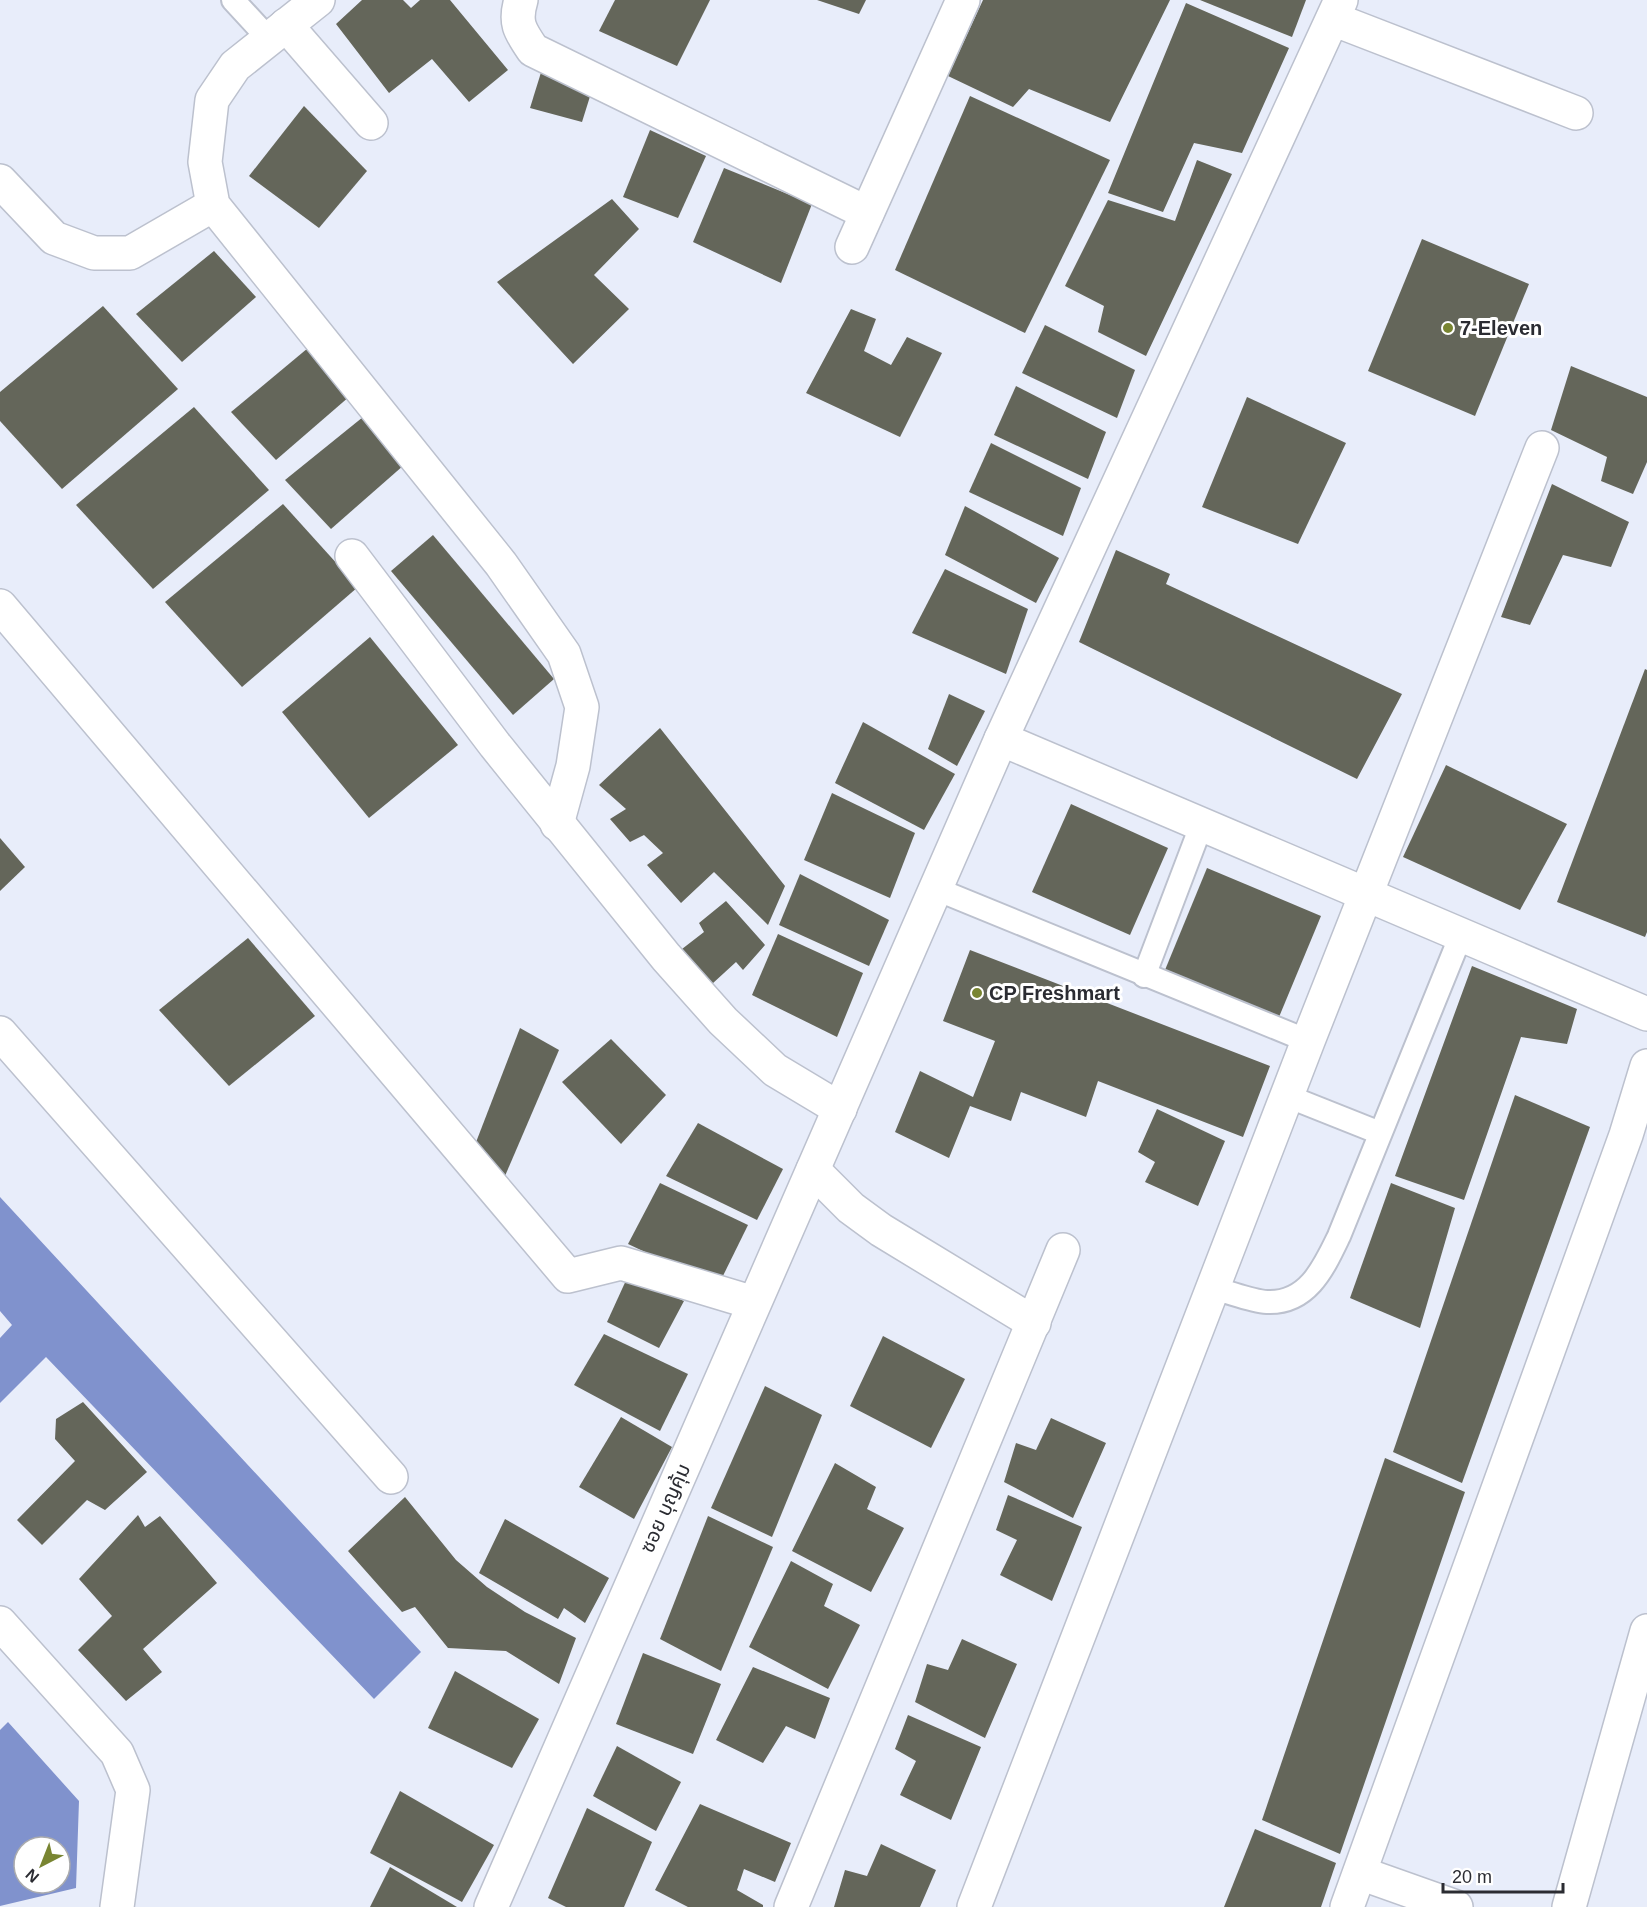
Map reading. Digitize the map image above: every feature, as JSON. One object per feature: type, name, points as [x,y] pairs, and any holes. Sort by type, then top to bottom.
[{"type":"street","points":[[318,0],[236,66],[212,100],[205,162],[213,205],[501,564],[564,654],[582,706],[573,766],[557,824]]},
{"type":"street","points":[[521,0],[518,8],[519,29],[533,50],[867,213]]},
{"type":"street","points":[[852,247],[963,0]]},
{"type":"street","points":[[1337,9],[1576,112]]},
{"type":"street","name":"ซอย บุญคุ้ม","points":[[491,1907],[1001,739],[1337,9]]},
{"type":"street","points":[[277,32],[370,123]]},
{"type":"street","points":[[0,181],[54,238],[94,254],[130,253],[213,205]]},
{"type":"street","points":[[974,1907],[1365,894],[1542,448]]},
{"type":"street","points":[[352,556],[557,824],[666,957],[723,1021],[775,1070],[840,1108]]},
{"type":"street","points":[[0,606],[568,1276],[621,1263],[754,1302]]},
{"type":"street","points":[[1001,739],[1647,1014]]},
{"type":"street","points":[[0,1033],[391,1477]]},
{"type":"street","points":[[1347,1907],[1636,1138],[1647,1066]]},
{"type":"street","points":[[813,1170],[851,1208],[880,1230],[1034,1323]]},
{"type":"street","points":[[791,1907],[1063,1250]]},
{"type":"street","points":[[0,1623],[117,1753],[133,1790],[117,1907]]},
{"type":"street","points":[[1569,1907],[1647,1631]]},
{"type":"street","points":[[1360,1873],[1456,1907]]},
{"type":"lane","points":[[233,0],[277,32]]},
{"type":"lane","points":[[1144,976],[1201,826]]},
{"type":"lane","points":[[936,889],[1144,976],[1308,1041]]},
{"type":"lane","points":[[1212,1288],[1267,1302],[1287,1300],[1309,1287],[1323,1269],[1335,1245],[1461,935]]},
{"type":"lane","points":[[1287,1096],[1380,1133]]},
{"type":"water","points":[[0,1197],[421,1652],[374,1699],[46,1357],[0,1403],[0,1338],[12,1325],[0,1311]]},
{"type":"water","points":[[8,1722],[79,1801],[76,1888],[72,1889],[72,1835],[12,1835],[12,1895],[46,1895],[0,1906],[0,1730]]},
{"type":"building","points":[[362,0],[403,0],[411,8],[420,0],[450,0],[508,70],[469,102],[432,59],[389,93],[336,24]]},
{"type":"building","points":[[615,0],[710,0],[677,66],[599,31]]},
{"type":"building","points":[[817,0],[866,0],[859,14]]},
{"type":"building","points":[[983,0],[1170,0],[1110,122],[1029,89],[1013,107],[948,76]]},
{"type":"building","points":[[1200,0],[1306,0],[1292,37]]},
{"type":"building","points":[[1186,3],[1289,48],[1242,153],[1194,143],[1163,212],[1108,193]]},
{"type":"building","points":[[543,66],[592,90],[582,122],[530,108]]},
{"type":"building","points":[[970,96],[1110,160],[1025,333],[895,270]]},
{"type":"building","points":[[304,106],[367,171],[319,228],[249,176]]},
{"type":"building","points":[[650,130],[706,156],[678,218],[623,197]]},
{"type":"building","points":[[1197,160],[1232,174],[1146,356],[1098,332],[1104,306],[1065,286],[1108,200],[1175,221]]},
{"type":"building","points":[[724,168],[812,204],[781,283],[693,242]]},
{"type":"building","points":[[612,199],[639,229],[594,275],[629,309],[573,364],[497,282]]},
{"type":"building","name":"7-Eleven","points":[[1422,239],[1529,284],[1475,416],[1368,371]]},
{"type":"building","points":[[214,251],[256,297],[182,362],[136,314]]},
{"type":"building","points":[[103,306],[178,389],[62,489],[0,421],[0,392]]},
{"type":"building","points":[[851,309],[876,319],[864,351],[891,365],[907,337],[942,353],[900,437],[806,393]]},
{"type":"building","points":[[1045,325],[1135,370],[1117,418],[1022,373]]},
{"type":"building","points":[[308,348],[350,396],[276,460],[231,412]]},
{"type":"building","points":[[1571,366],[1647,397],[1647,462],[1633,494],[1601,481],[1607,457],[1551,430]]},
{"type":"building","points":[[1016,386],[1106,432],[1088,479],[994,435]]},
{"type":"building","points":[[1247,397],[1346,443],[1298,544],[1202,507]]},
{"type":"building","points":[[194,407],[269,490],[153,589],[76,505]]},
{"type":"building","points":[[363,417],[404,465],[331,529],[285,480]]},
{"type":"building","points":[[991,443],[1081,488],[1063,536],[969,492]]},
{"type":"building","points":[[1552,484],[1629,522],[1611,567],[1563,555],[1530,625],[1501,617]]},
{"type":"building","points":[[283,504],[358,587],[242,687],[165,602]]},
{"type":"building","points":[[965,506],[1059,558],[1036,603],[945,555]]},
{"type":"building","points":[[433,535],[554,679],[513,715],[391,571]]},
{"type":"building","points":[[1116,550],[1170,574],[1166,584],[1402,694],[1357,779],[1079,642]]},
{"type":"building","points":[[945,569],[1028,609],[1006,674],[912,633]]},
{"type":"building","points":[[370,637],[458,745],[369,818],[282,712]]},
{"type":"building","points":[[1645,669],[1647,670],[1647,932],[1645,937],[1557,902]]},
{"type":"building","points":[[949,694],[985,711],[957,766],[928,749]]},
{"type":"building","points":[[863,722],[955,774],[924,830],[835,783]]},
{"type":"building","points":[[660,728],[785,886],[768,925],[714,872],[681,903],[647,865],[663,853],[644,835],[630,842],[610,819],[626,809],[599,785]]},
{"type":"building","points":[[1446,765],[1567,824],[1520,910],[1403,857]]},
{"type":"building","points":[[832,793],[915,833],[890,898],[804,860]]},
{"type":"building","points":[[1071,804],[1168,848],[1130,935],[1032,892]]},
{"type":"building","points":[[0,838],[25,867],[0,891]]},
{"type":"building","points":[[1207,868],[1321,916],[1279,1017],[1165,970]]},
{"type":"building","points":[[800,874],[889,920],[869,966],[779,925]]},
{"type":"building","points":[[726,901],[765,945],[743,970],[736,962],[712,984],[682,949],[704,932],[699,923]]},
{"type":"building","points":[[778,934],[863,973],[837,1037],[752,995]]},
{"type":"building","points":[[248,938],[315,1016],[229,1086],[159,1010]]},
{"type":"building","points":[[970,950],[1270,1066],[1243,1137],[1098,1081],[1086,1117],[1021,1092],[1011,1121],[970,1106],[949,1158],[895,1132],[920,1071],[973,1097],[995,1041],[943,1021]]},
{"type":"building","points":[[1472,966],[1577,1009],[1567,1044],[1521,1037],[1464,1200],[1395,1176]]},
{"type":"building","points":[[520,1028],[559,1050],[505,1176],[473,1150]]},
{"type":"building","points":[[611,1039],[666,1095],[621,1144],[562,1082]]},
{"type":"building","points":[[1515,1095],[1590,1127],[1462,1483],[1393,1452]]},
{"type":"building","points":[[1157,1109],[1225,1141],[1198,1206],[1145,1182],[1155,1162],[1138,1152]]},
{"type":"building","points":[[698,1123],[783,1169],[757,1220],[666,1176]]},
{"type":"building","points":[[660,1183],[748,1225],[718,1286],[628,1244]]},
{"type":"building","points":[[1391,1183],[1455,1208],[1420,1328],[1350,1298]]},
{"type":"building","points":[[628,1276],[684,1301],[659,1348],[607,1322]]},
{"type":"building","points":[[604,1334],[688,1374],[660,1431],[574,1385]]},
{"type":"building","points":[[883,1336],[965,1379],[931,1448],[850,1406]]},
{"type":"building","points":[[765,1386],[822,1415],[772,1537],[711,1508]]},
{"type":"building","points":[[83,1402],[147,1472],[105,1510],[87,1500],[42,1545],[17,1520],[75,1461],[55,1439],[56,1419]]},
{"type":"building","points":[[621,1417],[672,1447],[634,1519],[579,1487]]},
{"type":"building","points":[[1051,1418],[1106,1443],[1073,1518],[1004,1482],[1016,1443],[1036,1450]]},
{"type":"building","points":[[1385,1458],[1465,1492],[1340,1854],[1262,1820]]},
{"type":"building","points":[[835,1463],[876,1487],[867,1509],[904,1528],[871,1592],[792,1551]]},
{"type":"building","points":[[1008,1495],[1082,1527],[1052,1601],[1000,1575],[1017,1540],[996,1530]]},
{"type":"building","points":[[405,1497],[456,1560],[487,1587],[525,1612],[576,1638],[559,1684],[506,1651],[448,1648],[415,1607],[402,1612],[348,1551]]},
{"type":"building","points":[[138,1515],[145,1527],[160,1516],[217,1583],[143,1649],[162,1672],[126,1701],[78,1650],[112,1616],[79,1579]]},
{"type":"building","points":[[708,1516],[773,1547],[721,1671],[660,1639]]},
{"type":"building","points":[[505,1519],[609,1578],[585,1623],[564,1608],[558,1619],[479,1573]]},
{"type":"building","points":[[791,1561],[833,1584],[824,1606],[860,1625],[828,1689],[749,1647]]},
{"type":"building","points":[[962,1639],[1017,1664],[985,1738],[915,1702],[927,1664],[948,1670]]},
{"type":"building","points":[[643,1653],[721,1684],[693,1754],[616,1724]]},
{"type":"building","points":[[753,1667],[830,1698],[815,1739],[786,1726],[763,1763],[716,1740]]},
{"type":"building","points":[[455,1671],[539,1719],[512,1768],[428,1728]]},
{"type":"building","points":[[908,1715],[981,1747],[951,1820],[900,1795],[916,1761],[895,1749]]},
{"type":"building","points":[[617,1746],[681,1782],[656,1831],[593,1796]]},
{"type":"building","points":[[400,1791],[494,1845],[462,1902],[370,1853]]},
{"type":"building","points":[[700,1804],[791,1843],[775,1882],[744,1869],[737,1890],[763,1907],[688,1907],[655,1890]]},
{"type":"building","points":[[587,1808],[652,1842],[624,1907],[566,1907],[548,1898]]},
{"type":"building","points":[[1255,1829],[1336,1863],[1321,1907],[1224,1907]]},
{"type":"building","points":[[881,1844],[936,1870],[920,1907],[834,1907],[845,1870],[867,1876]]},
{"type":"building","points":[[390,1867],[457,1907],[370,1907]]},
{"type":"place","name":"7-Eleven","points":[[1448,328]]},
{"type":"place","name":"CP Freshmart","points":[[977,993]]}]
